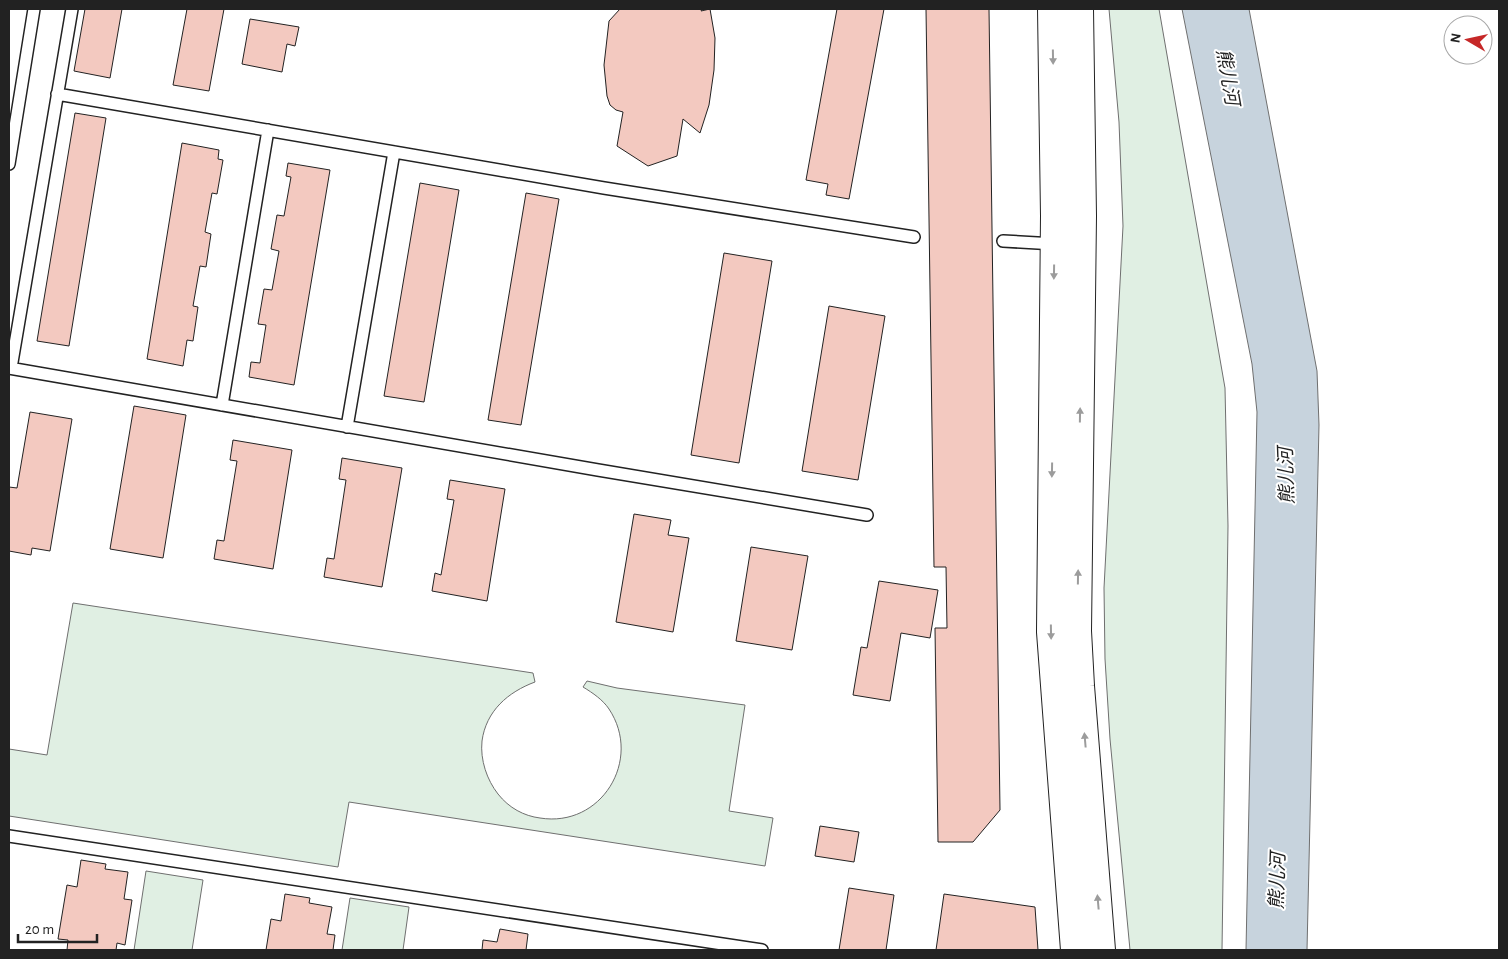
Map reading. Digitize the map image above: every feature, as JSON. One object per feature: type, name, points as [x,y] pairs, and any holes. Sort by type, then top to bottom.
[{"type":"street","points":[[1052,9],[1055,244],[1051,632],[1075,950]]},
{"type":"street","points":[[1079,9],[1082,216],[1077,631],[1102,950]]},
{"type":"lane","points":[[9,164],[34,9]]},
{"type":"lane","points":[[72,9],[10,368],[867,515]]},
{"type":"lane","points":[[57,94],[604,188],[914,237]]},
{"type":"lane","points":[[222,405],[268,130]]},
{"type":"lane","points":[[346,426],[394,152]]},
{"type":"lane","points":[[1003,241],[1055,244]]},
{"type":"lane","points":[[9,836],[762,950]]},
{"type":"green space","points":[[1109,9],[1159,9],[1225,388],[1228,526],[1222,950],[1130,950],[1110,739],[1105,659],[1104,588],[1123,226],[1119,122]]},
{"type":"green space","points":[[73,603],[533,673],[535,682],[507,697],[493,712],[484,730],[482,755],[485,769],[498,794],[517,810],[540,818],[562,818],[581,812],[598,801],[610,786],[618,769],[621,749],[618,729],[607,706],[583,687],[587,681],[617,688],[745,705],[729,811],[773,818],[765,866],[349,802],[338,867],[9,816],[9,749],[47,755]]},
{"type":"green space","points":[[146,871],[203,880],[192,950],[134,950]]},
{"type":"green space","points":[[350,898],[409,907],[403,950],[342,950]]},
{"type":"water","name":"熊儿河","points":[[1182,9],[1249,9],[1317,371],[1319,425],[1307,950],[1246,950],[1257,412],[1252,364]]},
{"type":"building","points":[[85,9],[122,9],[110,78],[74,71]]},
{"type":"building","points":[[187,9],[224,9],[209,91],[173,85]]},
{"type":"building","points":[[620,9],[702,9],[701,11],[710,9],[715,38],[714,70],[709,105],[700,133],[683,119],[677,156],[648,166],[617,146],[623,112],[616,110],[610,105],[607,96],[604,65],[609,21]]},
{"type":"building","points":[[837,9],[884,9],[849,199],[826,195],[828,184],[806,180]]},
{"type":"building","points":[[926,9],[989,9],[1000,810],[973,842],[938,842],[935,628],[947,628],[946,567],[934,567]]},
{"type":"building","points":[[250,19],[299,27],[295,46],[287,44],[282,72],[242,64]]},
{"type":"building","points":[[75,113],[106,118],[69,346],[37,341]]},
{"type":"building","points":[[182,143],[219,150],[218,159],[223,160],[217,194],[212,193],[205,232],[211,234],[206,267],[200,266],[193,306],[198,307],[193,341],[187,340],[183,366],[147,359]]},
{"type":"building","points":[[288,163],[330,170],[294,385],[249,377],[251,362],[260,363],[266,325],[258,324],[264,289],[272,290],[279,251],[271,249],[277,215],[284,216],[291,177],[286,176]]},
{"type":"building","points":[[420,183],[459,190],[424,402],[384,396]]},
{"type":"building","points":[[526,193],[559,199],[521,425],[488,420]]},
{"type":"building","points":[[724,253],[772,261],[739,463],[691,455]]},
{"type":"building","points":[[829,306],[885,316],[858,480],[802,471]]},
{"type":"building","points":[[134,406],[186,415],[163,558],[110,549]]},
{"type":"building","points":[[30,412],[72,419],[50,551],[32,548],[31,555],[9,551],[9,487],[17,488]]},
{"type":"building","points":[[233,440],[292,450],[273,569],[214,559],[217,540],[224,541],[237,461],[230,460]]},
{"type":"building","points":[[342,458],[402,468],[382,587],[324,577],[327,558],[334,559],[346,480],[339,479]]},
{"type":"building","points":[[450,480],[505,489],[487,601],[432,591],[435,573],[441,575],[454,500],[447,499]]},
{"type":"building","points":[[634,514],[671,520],[668,535],[689,538],[673,632],[616,622]]},
{"type":"building","points":[[751,547],[808,556],[792,650],[736,641]]},
{"type":"building","points":[[879,581],[938,590],[930,638],[901,633],[890,701],[853,695],[861,647],[867,648]]},
{"type":"building","points":[[820,826],[859,832],[854,862],[815,856]]},
{"type":"building","points":[[81,860],[106,864],[105,869],[128,872],[124,899],[132,900],[125,945],[117,943],[116,950],[67,950],[68,940],[58,939],[67,885],[77,887]]},
{"type":"building","points":[[849,888],[894,895],[886,950],[839,950]]},
{"type":"building","points":[[285,894],[310,898],[309,903],[332,907],[327,934],[335,935],[333,950],[266,950],[271,919],[281,921]]},
{"type":"building","points":[[944,894],[1035,907],[1038,950],[936,950]]},
{"type":"building","points":[[500,929],[528,934],[526,950],[482,950],[483,940],[497,942]]}]
